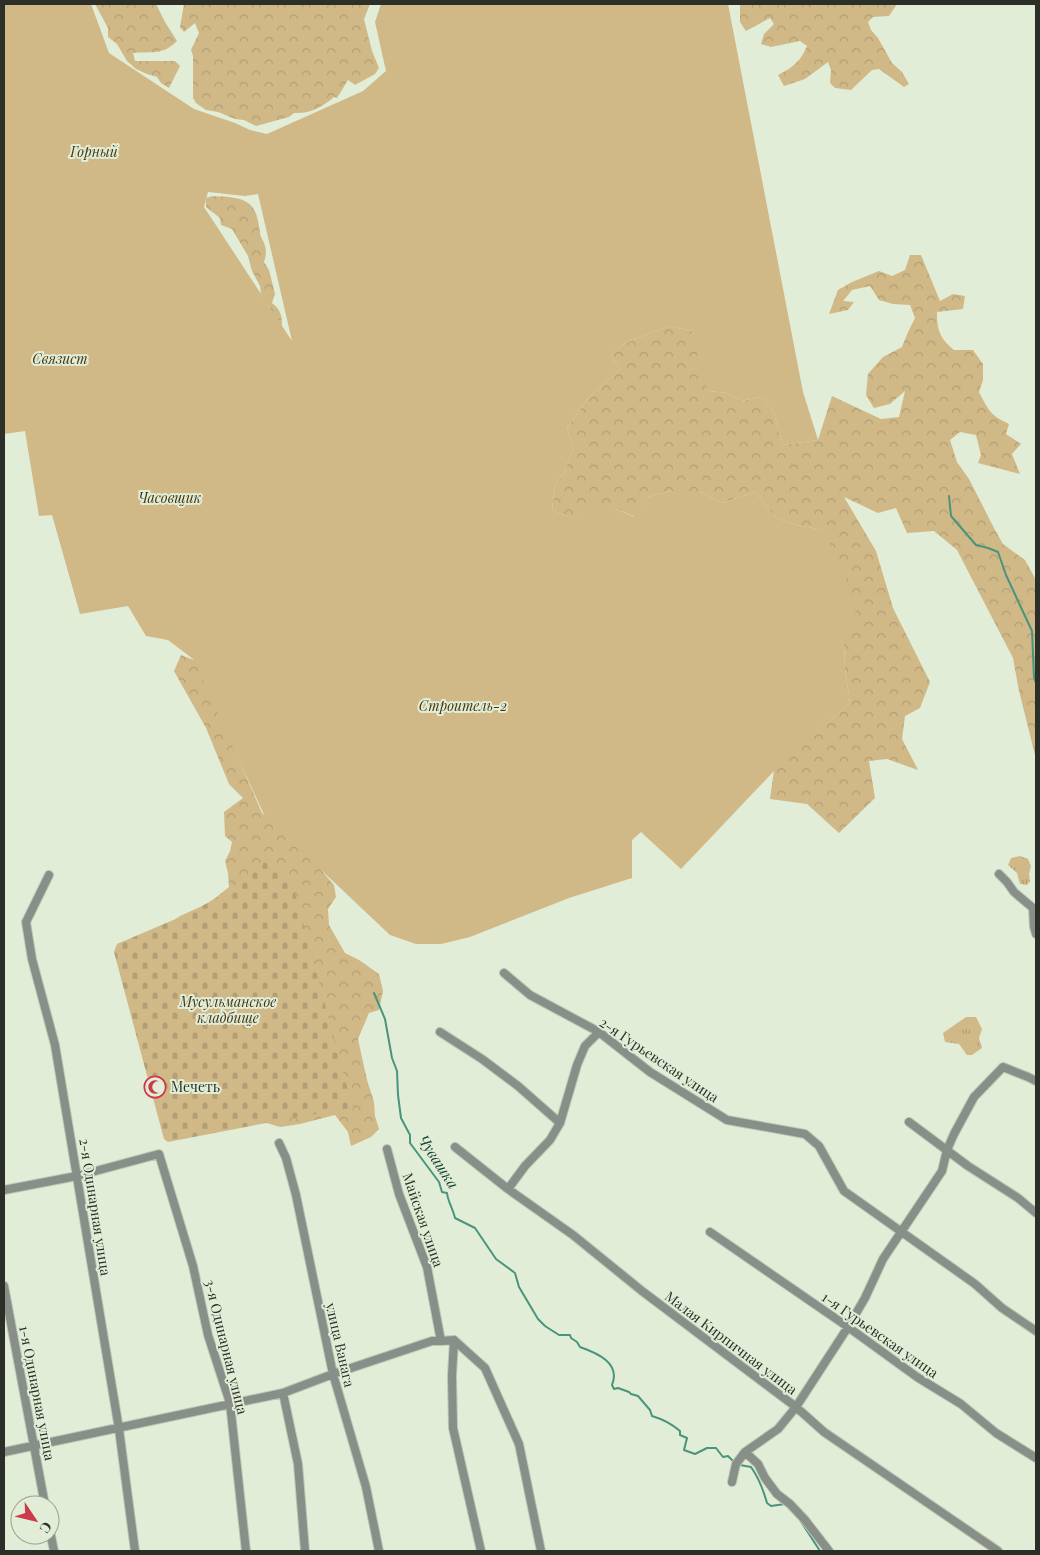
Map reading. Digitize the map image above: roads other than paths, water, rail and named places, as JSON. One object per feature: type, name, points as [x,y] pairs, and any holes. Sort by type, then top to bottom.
[{"type":"street","points":[[999,874],[1014,892],[1033,908],[1036,934]]},
{"type":"street","name":"2-я Одинарная улица","points":[[50,875],[26,922],[32,959],[54,1045],[77,1176],[118,1429],[135,1551]]},
{"type":"street","name":"2-я Гурьевская улица","points":[[504,973],[530,994],[599,1032],[650,1072],[726,1120],[805,1134],[819,1146],[844,1191],[975,1284],[1002,1308],[1036,1331]]},
{"type":"street","points":[[440,1032],[482,1059],[560,1123]]},
{"type":"street","points":[[508,1189],[525,1166],[550,1140],[560,1123],[579,1059],[585,1046],[599,1032]]},
{"type":"street","points":[[732,1482],[736,1464],[745,1452],[778,1429],[796,1407],[848,1327],[865,1298],[883,1259],[942,1171],[947,1150],[974,1097],[1003,1067],[1036,1082]]},
{"type":"street","points":[[909,1122],[968,1166],[1018,1198],[1036,1213]]},
{"type":"street","name":"улица Ванага","points":[[278,1144],[286,1158],[296,1195],[333,1374],[366,1487],[379,1551]]},
{"type":"street","name":"Малая Кирпичная улица","points":[[455,1147],[508,1189],[573,1235],[642,1291],[796,1407],[824,1432],[998,1551]]},
{"type":"street","name":"Майская улица","points":[[387,1149],[399,1194],[427,1267],[441,1340]]},
{"type":"street","name":"3-я Одинарная улица","points":[[77,1176],[159,1154],[193,1266],[208,1335],[230,1403],[246,1551]]},
{"type":"street","points":[[4,1190],[77,1176]]},
{"type":"street","name":"1-я Гурьевская улица","points":[[710,1232],[917,1377],[961,1404],[996,1433],[1036,1458]]},
{"type":"street","name":"1-я Одинарная улица","points":[[4,1286],[43,1495]]},
{"type":"street","points":[[454,1340],[452,1376],[453,1428],[481,1551]]},
{"type":"street","points":[[4,1452],[283,1393],[432,1341],[454,1340],[485,1368],[519,1444],[540,1551]]},
{"type":"street","points":[[283,1393],[298,1464],[305,1551]]},
{"type":"street","points":[[745,1452],[758,1464],[765,1478],[777,1494],[805,1520],[829,1551]]},
{"type":"waterway","points":[[949,496],[951,516],[976,545],[998,552],[1006,575],[1032,631],[1034,677],[1036,683]]},
{"type":"waterway","name":"Чувашка","points":[[374,993],[385,1019],[392,1058],[397,1071],[401,1118],[410,1135],[410,1143],[439,1182],[442,1192],[447,1193],[455,1218],[475,1228],[496,1259],[515,1273],[519,1287],[538,1319],[545,1326],[559,1335],[570,1335],[580,1347],[606,1360],[613,1371],[612,1385],[614,1389],[618,1388],[638,1396],[650,1410],[652,1416],[667,1422],[680,1431],[680,1435],[687,1438],[684,1450],[695,1454],[707,1448],[716,1448],[723,1457],[728,1456],[734,1462]]},
{"type":"waterway","name":"Чувашка","points":[[740,1465],[751,1467],[761,1485],[767,1503],[771,1506],[785,1504]]},
{"type":"waterway","name":"Чувашка","points":[[798,1517],[820,1551]]},
{"type":"place","name":"Мечеть","points":[[155,1087]]},
{"type":"park label","name":"Горный","points":[[94,152]]},
{"type":"park label","name":"Связист","points":[[60,359]]},
{"type":"park label","name":"Часовщик","points":[[170,498]]},
{"type":"park label","name":"Строитель-2","points":[[463,706]]},
{"type":"park label","name":"Мусульманское кладбище","points":[[228,1010]]}]
